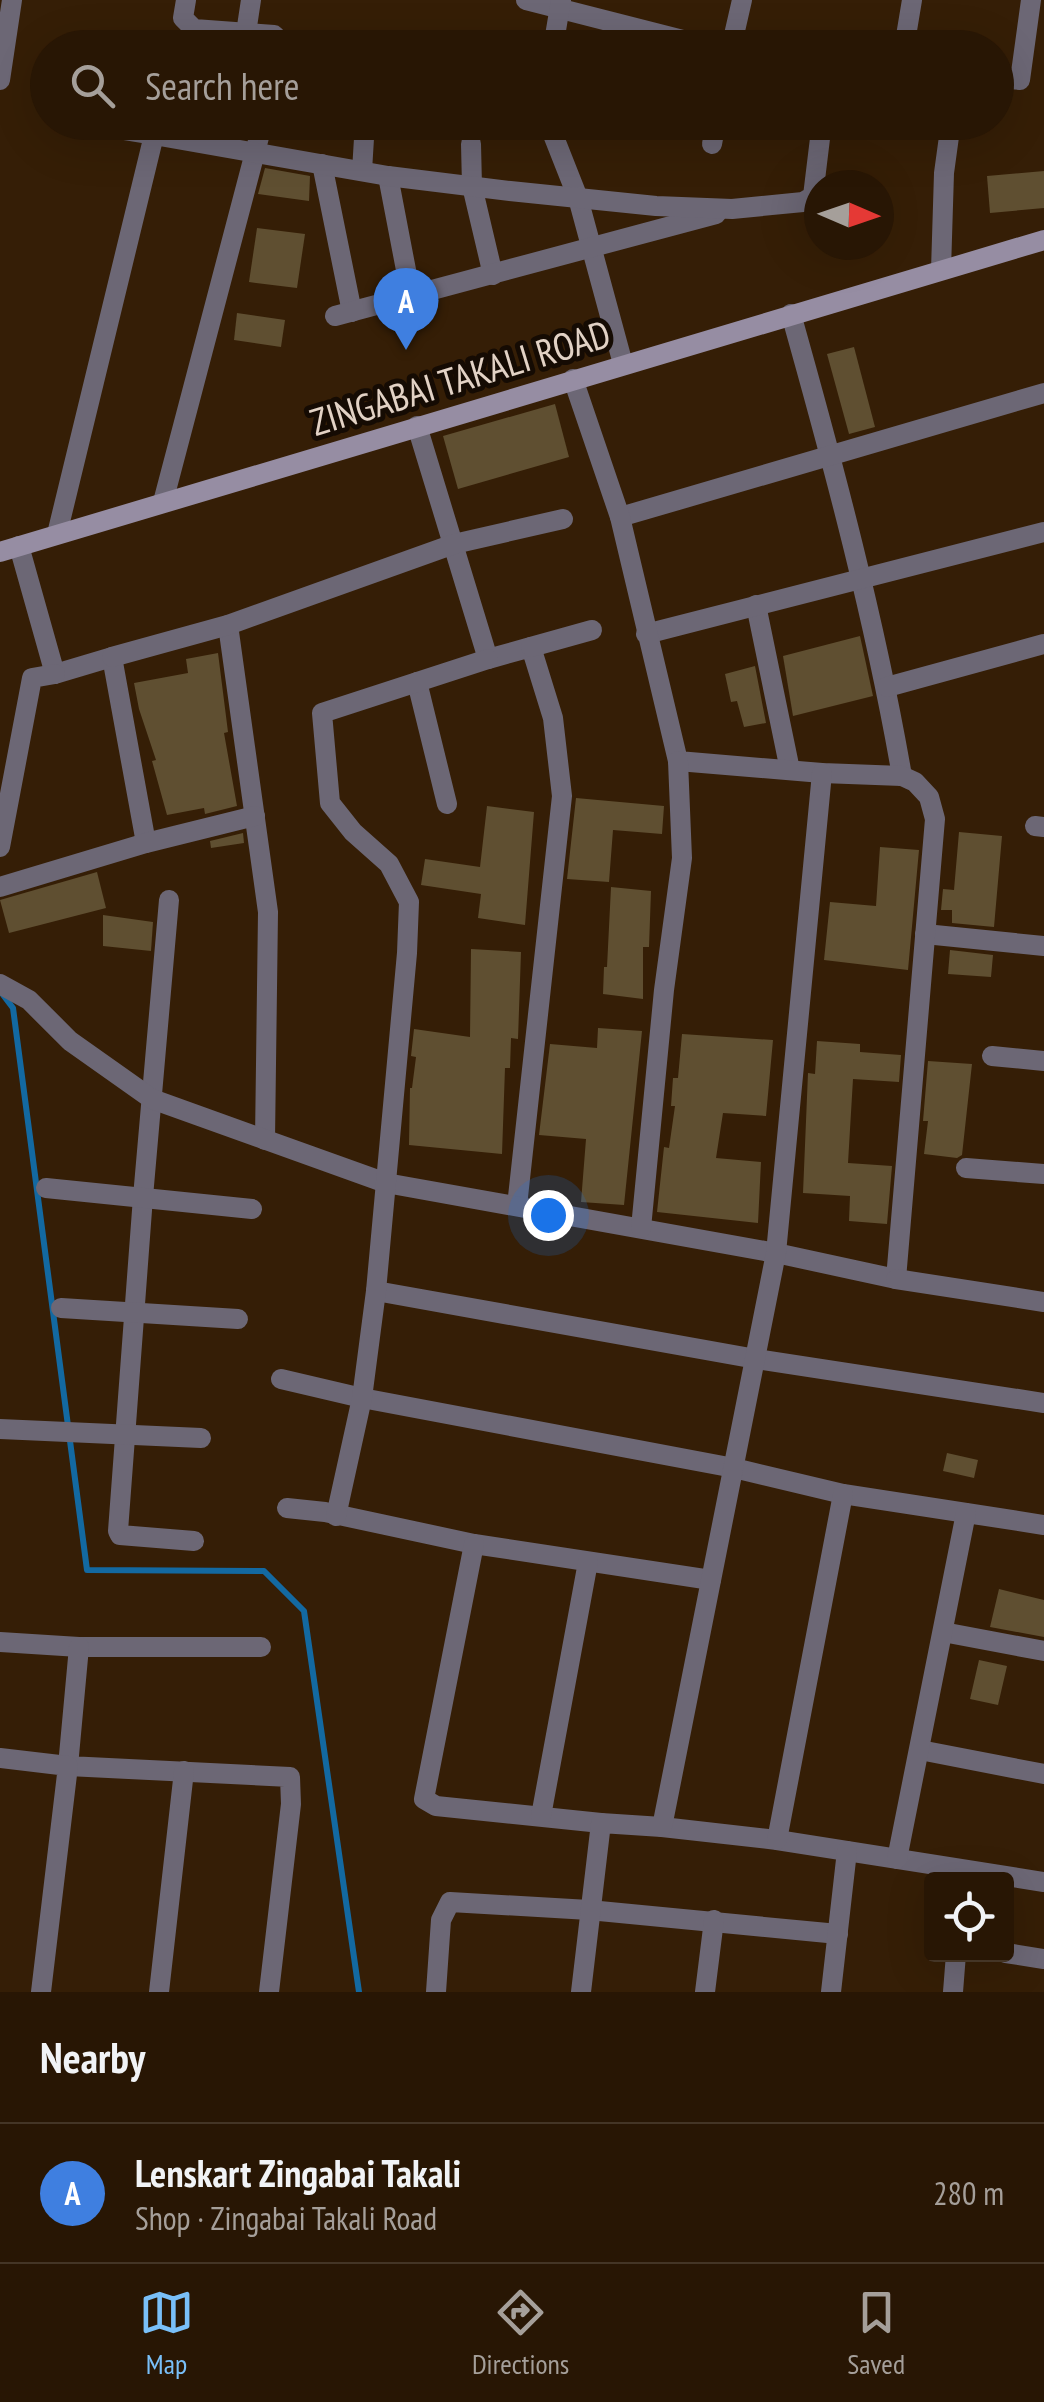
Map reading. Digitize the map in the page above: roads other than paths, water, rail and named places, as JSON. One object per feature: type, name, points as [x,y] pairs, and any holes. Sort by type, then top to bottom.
[{"type":"street","points":[[0,80],[12,0]]},
{"type":"street","points":[[186,0],[184,18],[194,29],[207,30]]},
{"type":"street","points":[[246,30],[251,0]]},
{"type":"street","points":[[526,0],[560,5],[650,30]]},
{"type":"street","points":[[735,30],[742,0]]},
{"type":"street","points":[[907,30],[912,0]]},
{"type":"street","points":[[1020,80],[1031,0]]},
{"type":"street","points":[[556,30],[560,5]]},
{"type":"street","points":[[1014,80],[1044,83]]},
{"type":"street","points":[[57,534],[153,140]]},
{"type":"street","points":[[186,140],[388,176],[578,198],[732,210]]},
{"type":"street","points":[[163,502],[259,140]]},
{"type":"street","points":[[362,171],[364,140]]},
{"type":"street","points":[[555,140],[578,198],[623,364]]},
{"type":"street","points":[[322,164],[343,314],[732,210],[803,202],[813,196],[820,140]]},
{"type":"street","points":[[940,270],[949,140]]},
{"type":"street","points":[[471,144],[472,186],[494,275]]},
{"type":"street","points":[[388,176],[411,296]]},
{"type":"street","name":"ZINGABAI TAKALI ROAD","points":[[10,549],[1044,240]]},
{"type":"street","points":[[791,314],[861,577],[902,776]]},
{"type":"street","points":[[574,379],[620,517],[678,761],[682,858],[664,990],[641,1228]]},
{"type":"street","points":[[620,517],[1044,393]]},
{"type":"street","points":[[418,426],[488,659]]},
{"type":"street","points":[[0,848],[32,678],[228,625],[454,544],[563,519]]},
{"type":"street","points":[[646,634],[1044,532]]},
{"type":"street","points":[[10,549],[55,674]]},
{"type":"street","points":[[756,605],[790,770]]},
{"type":"street","points":[[228,625],[268,912],[266,1140]]},
{"type":"street","points":[[336,1516],[362,1398],[376,1291],[409,902],[389,864],[353,832],[330,803],[322,713],[592,630]]},
{"type":"street","points":[[886,687],[1044,644]]},
{"type":"street","points":[[517,1206],[562,796],[553,718],[530,647]]},
{"type":"street","points":[[112,657],[146,842]]},
{"type":"street","points":[[418,682],[448,804]]},
{"type":"street","points":[[678,761],[902,776],[916,782],[929,797],[935,818],[896,1279]]},
{"type":"street","points":[[662,1827],[776,1252],[822,773]]},
{"type":"street","points":[[0,887],[146,842],[254,816]]},
{"type":"street","points":[[169,900],[142,1198],[120,1536],[194,1540]]},
{"type":"street","points":[[925,934],[1044,946]]},
{"type":"street","points":[[0,984],[28,1000],[70,1041],[152,1099],[386,1183],[776,1252],[896,1279],[1044,1302]]},
{"type":"street","points":[[992,1056],[1044,1061]]},
{"type":"street","points":[[966,1168],[1044,1174]]},
{"type":"street","points":[[46,1188],[252,1209]]},
{"type":"street","points":[[376,1291],[756,1359],[1044,1403]]},
{"type":"street","points":[[61,1308],[238,1319]]},
{"type":"street","points":[[281,1380],[734,1468],[842,1494],[1044,1526]]},
{"type":"street","points":[[0,1429],[201,1438]]},
{"type":"street","points":[[777,1840],[842,1494]]},
{"type":"street","points":[[288,1508],[474,1544],[711,1580]]},
{"type":"street","points":[[897,1859],[966,1513]]},
{"type":"street","points":[[474,1544],[424,1799],[436,1806],[777,1840],[1044,1882]]},
{"type":"street","points":[[541,1816],[588,1562]]},
{"type":"street","points":[[943,1632],[1044,1651]]},
{"type":"street","points":[[0,1642],[79,1647],[261,1648]]},
{"type":"street","points":[[41,1992],[79,1647]]},
{"type":"street","points":[[920,1750],[1044,1774]]},
{"type":"street","points":[[0,1758],[68,1766],[290,1777],[291,1804],[269,1992]]},
{"type":"street","points":[[158,1992],[184,1772]]},
{"type":"street","points":[[582,1992],[601,1822]]},
{"type":"street","points":[[832,1992],[847,1851]]},
{"type":"street","points":[[436,1992],[440,1920],[450,1902],[714,1920],[838,1934]]},
{"type":"street","points":[[705,1992],[714,1920]]},
{"type":"street","points":[[1014,1954],[1044,1959]]},
{"type":"street","points":[[953,1992],[955,1962]]},
{"type":"waterway","points":[[1,992],[13,1008],[87,1570],[264,1571],[304,1611],[359,1992]]},
{"type":"place","name":"Lenskart Zingabai Takali","points":[[406,350]]}]
